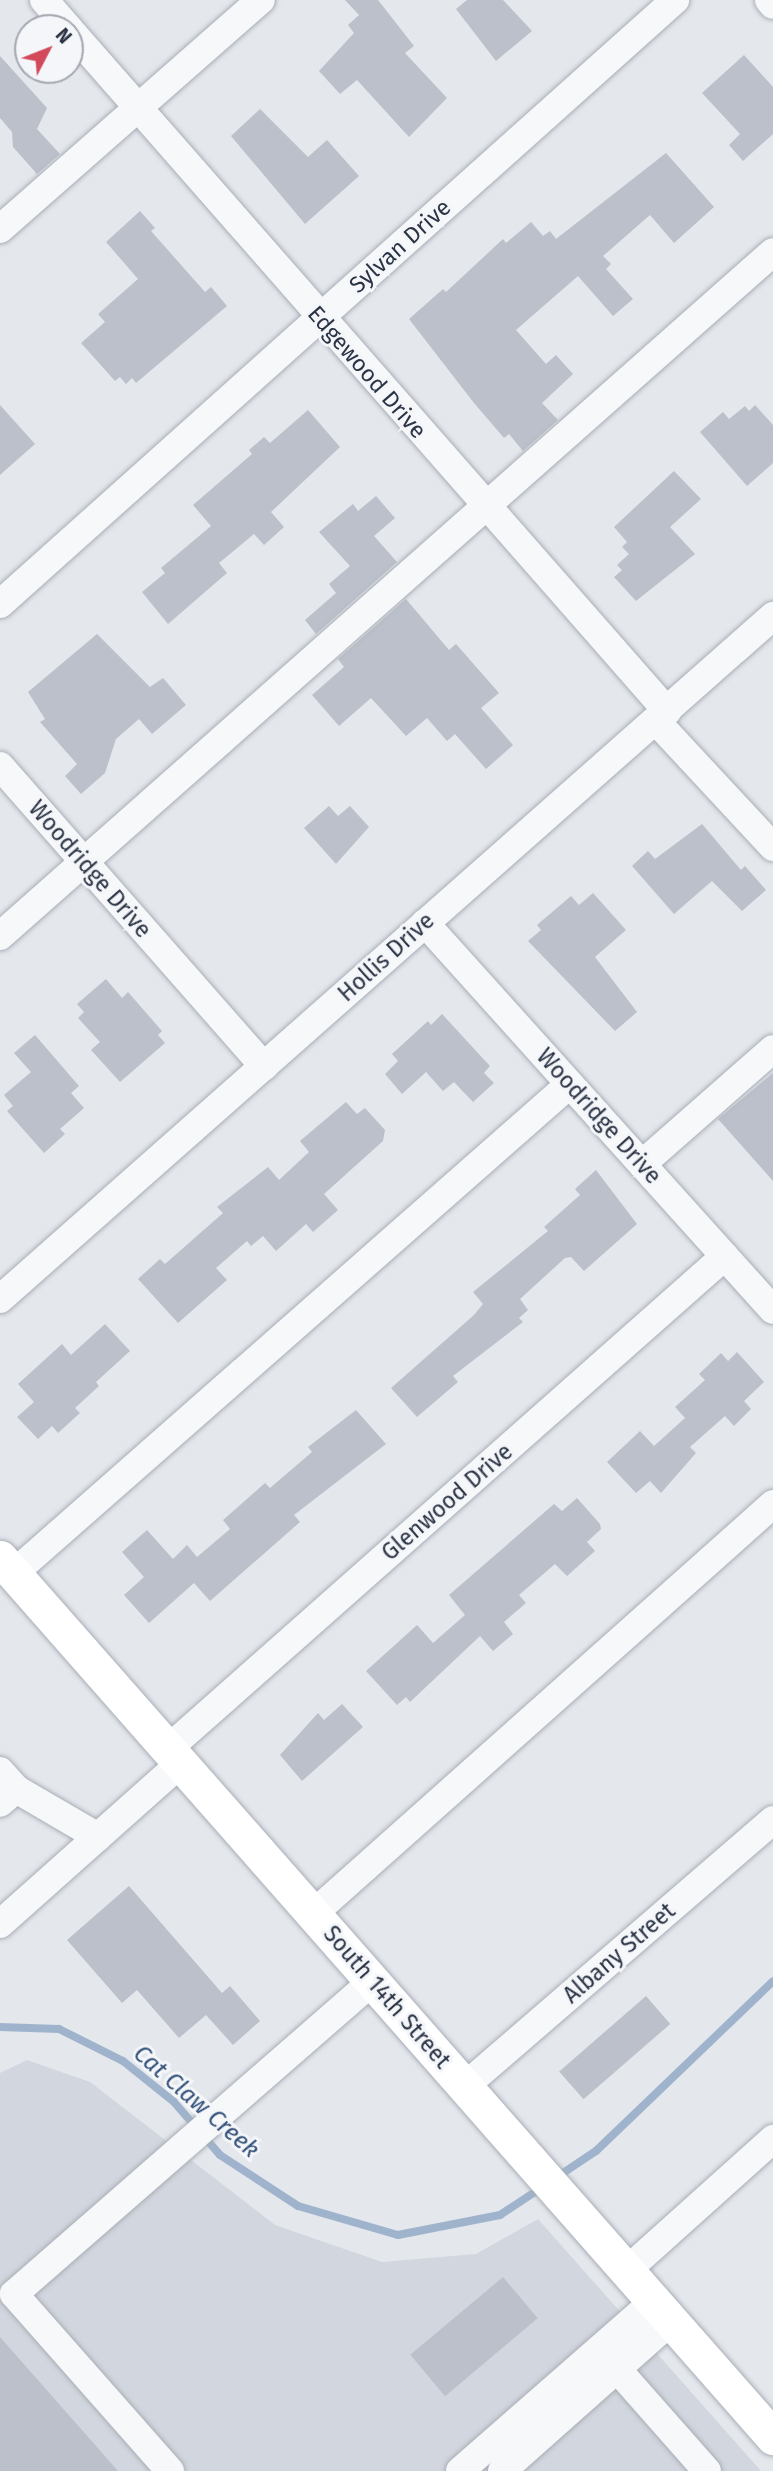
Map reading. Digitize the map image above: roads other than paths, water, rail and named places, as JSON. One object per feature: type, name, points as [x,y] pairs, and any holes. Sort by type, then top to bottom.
[{"type":"main road","name":"South 14th Street","points":[[7,1565],[773,2437]]},
{"type":"street","name":"Edgewood Drive","points":[[44,0],[56,14]]},
{"type":"street","points":[[0,229],[261,0]]},
{"type":"street","name":"Sylvan Drive","points":[[0,604],[675,0]]},
{"type":"street","points":[[769,0],[773,5]]},
{"type":"street","name":"Edgewood Drive","points":[[84,46],[487,508],[773,847]]},
{"type":"street","points":[[0,936],[487,508],[773,252]]},
{"type":"street","name":"Hollis Drive","points":[[0,1299],[773,617]]},
{"type":"street","name":"Woodridge Drive","points":[[0,766],[264,1067]]},
{"type":"street","name":"Woodridge Drive","points":[[425,923],[773,1310]]},
{"type":"street","points":[[642,1164],[773,1049]]},
{"type":"street","points":[[7,1565],[570,1084]]},
{"type":"street","name":"Glenwood Drive","points":[[0,1924],[98,1837],[175,1755],[725,1256]]},
{"type":"street","points":[[314,1913],[773,1504]]},
{"type":"street","points":[[5,1788],[98,1837]]},
{"type":"street","name":"Albany Street","points":[[465,2086],[773,1820]]},
{"type":"street","points":[[170,2471],[14,2294],[373,1981]]},
{"type":"street","points":[[626,2271],[773,2139]]},
{"type":"street","points":[[502,2471],[617,2369],[662,2312]]},
{"type":"street","points":[[460,2471],[662,2312]]},
{"type":"street","points":[[617,2369],[707,2471]]},
{"type":"waterway","name":"Cat Claw Creek","points":[[557,2177],[596,2151],[773,1981]]},
{"type":"waterway","name":"Cat Claw Creek","points":[[0,2027],[59,2029],[123,2061],[174,2102],[220,2155],[298,2206],[398,2235],[500,2215],[541,2188]]}]
